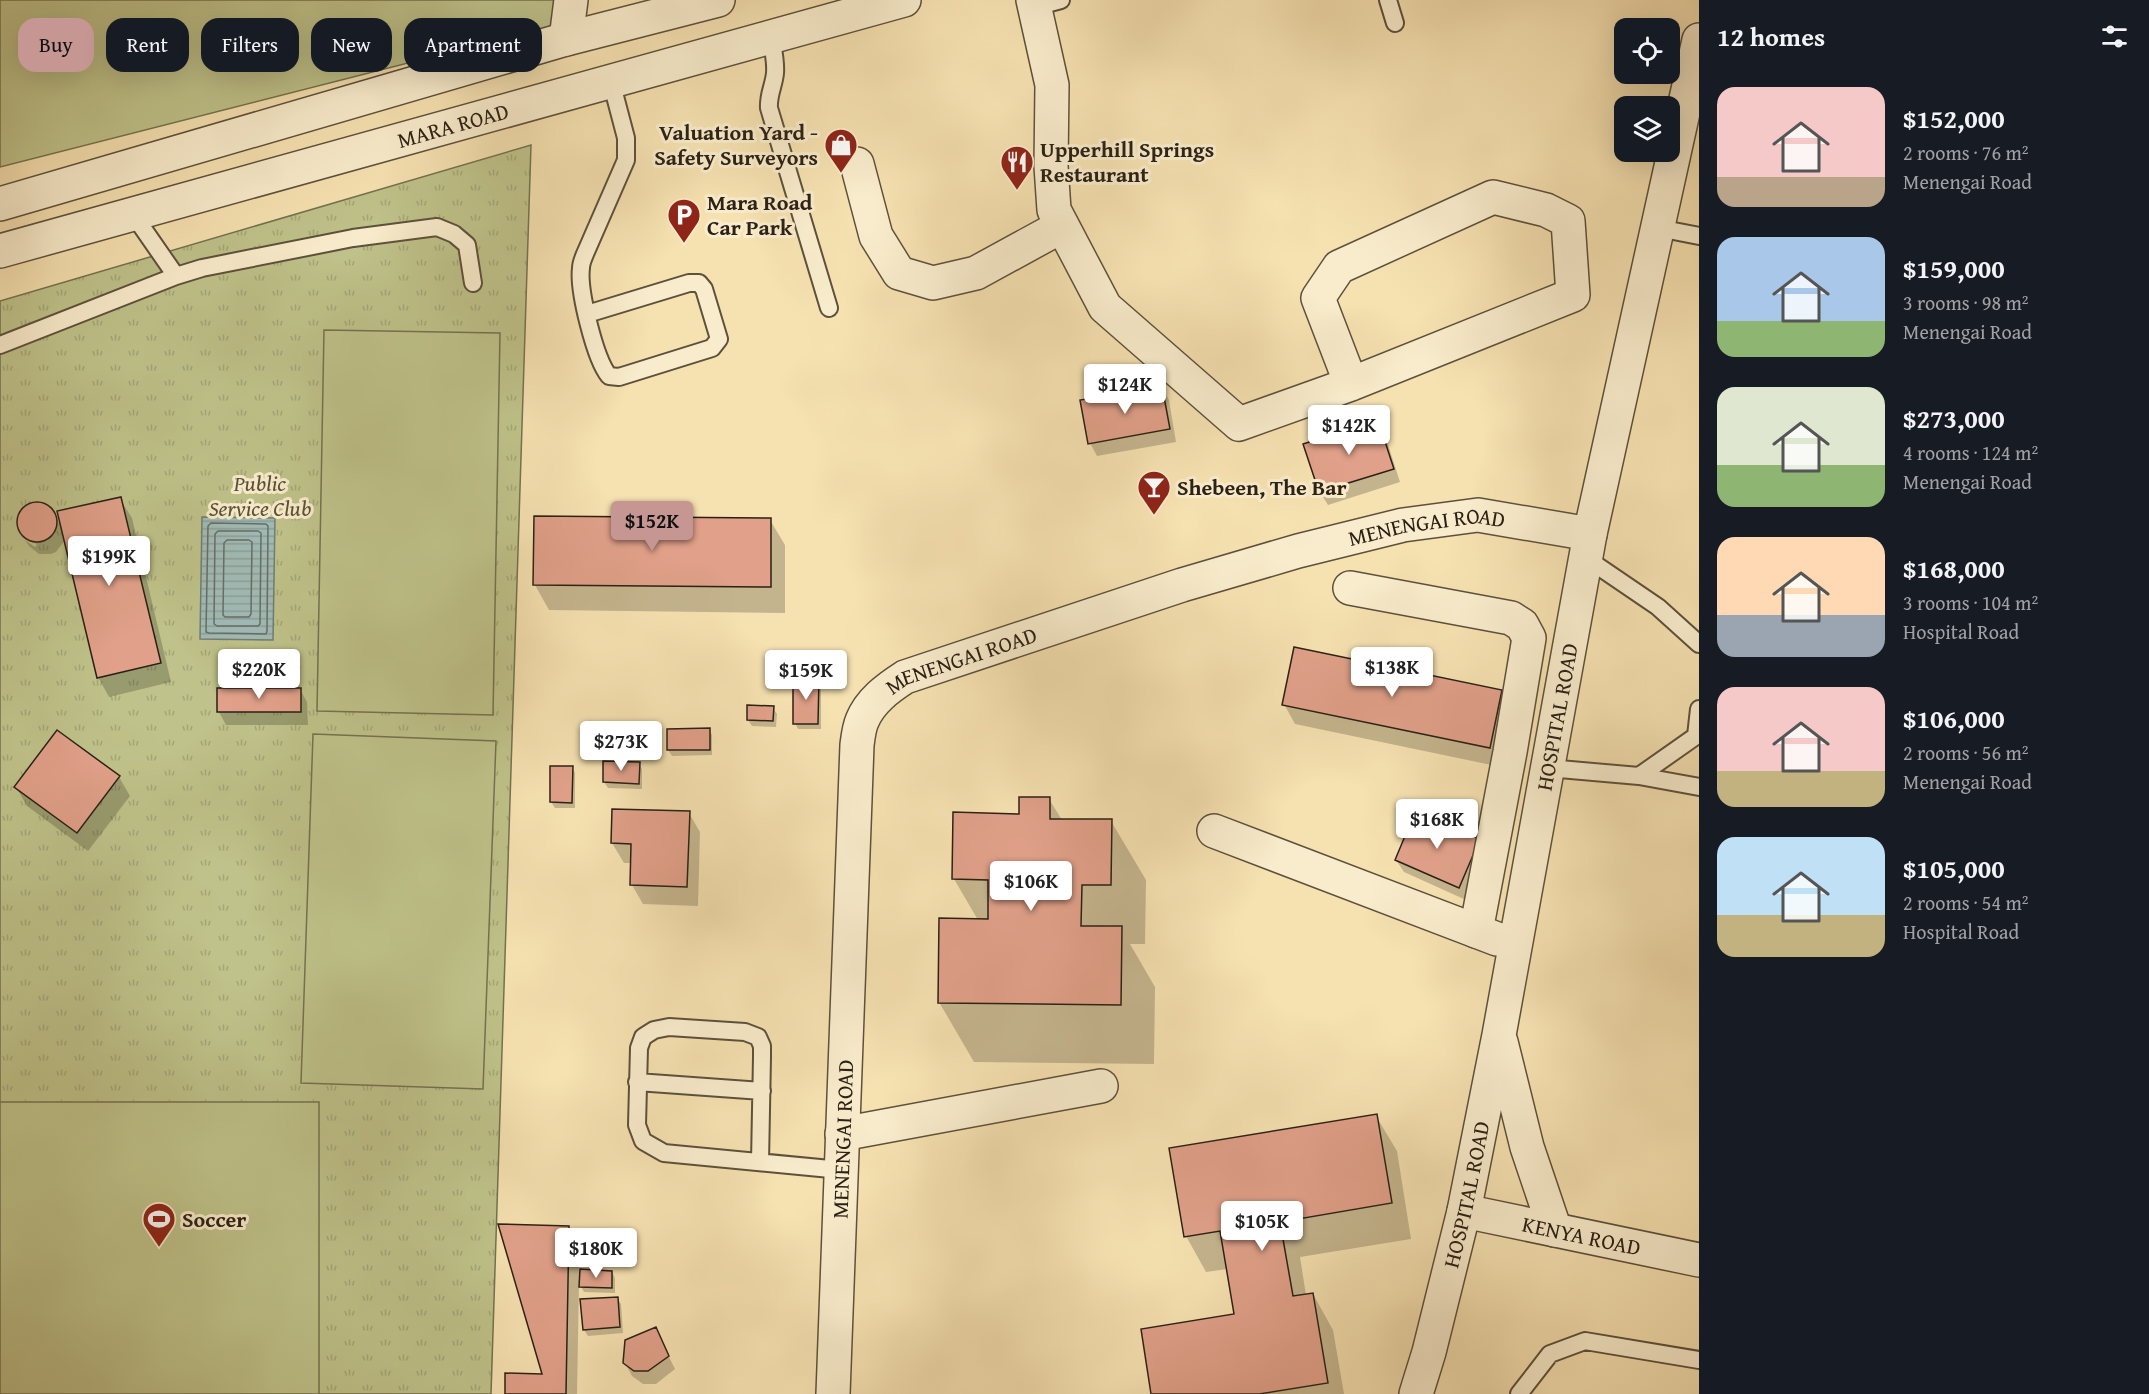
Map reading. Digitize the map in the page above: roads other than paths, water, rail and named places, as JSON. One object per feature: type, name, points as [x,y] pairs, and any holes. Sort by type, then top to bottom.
[{"type":"street","points":[[566,39],[571,0]]},
{"type":"street","name":"MARA ROAD","points":[[0,251],[904,0]]},
{"type":"street","points":[[0,204],[566,39],[702,2]]},
{"type":"street","points":[[1043,2],[1052,85],[1051,166],[1054,210],[1105,307],[1239,424],[1351,384],[1573,295],[1568,221],[1546,210],[1493,197],[1339,267],[1318,298],[1351,384]]},
{"type":"street","name":"HOSPITAL ROAD","points":[[1416,1394],[1429,1352],[1464,1211],[1499,1035],[1588,546],[1699,40]]},
{"type":"street","points":[[857,164],[876,236],[899,273],[933,283],[976,273],[1062,226]]},
{"type":"street","name":"MENENGAI ROAD","points":[[833,1394],[857,745],[861,721],[872,704],[888,688],[905,677],[1182,585],[1298,551],[1403,525],[1478,515],[1588,546]]},
{"type":"street","points":[[1350,588],[1511,618],[1522,625],[1529,638],[1476,931]]},
{"type":"street","points":[[1214,831],[1515,946]]},
{"type":"street","points":[[1499,1035],[1527,1147],[1555,1230]]},
{"type":"street","points":[[842,1134],[1101,1086]]},
{"type":"street","name":"KENYA ROAD","points":[[1464,1211],[1699,1260]]},
{"type":"lane","points":[[1388,0],[1395,23]]},
{"type":"lane","points":[[771,37],[775,76],[768,96],[769,108],[829,308]]},
{"type":"lane","points":[[587,314],[689,283],[699,283],[704,289],[719,339],[712,348],[619,377],[609,376],[601,367],[587,314],[581,288],[581,269],[585,254],[626,160],[626,138],[611,81]]},
{"type":"lane","points":[[133,214],[176,276]]},
{"type":"lane","points":[[0,345],[202,268],[352,238],[437,227],[454,234],[467,245],[473,283]]},
{"type":"lane","points":[[1658,228],[1699,236]]},
{"type":"lane","points":[[1588,546],[1699,644]]},
{"type":"lane","points":[[1639,776],[1696,736],[1699,709]]},
{"type":"lane","points":[[1548,768],[1639,776],[1699,787]]},
{"type":"lane","points":[[760,1162],[762,1046],[758,1037],[745,1032],[669,1027],[654,1030],[643,1037],[639,1048],[636,1125],[643,1141],[664,1153],[841,1170]]},
{"type":"lane","points":[[637,1082],[762,1091]]},
{"type":"lane","points":[[1519,1394],[1551,1354],[1585,1341],[1699,1360]]},
{"type":"water","points":[[202,517],[275,518],[273,640],[200,639]]},
{"type":"place","name":"Valuation Yard - Safety Surveyors","points":[[841,174]]},
{"type":"place","name":"Upperhill Springs Restaurant","points":[[1017,191]]},
{"type":"place","name":"Mara Road Car Park","points":[[684,244]]},
{"type":"place","name":"Shebeen, The Bar","points":[[1154,516]]},
{"type":"place","name":"Soccer","points":[[159,1248]]},
{"type":"park label","name":"Public Service Club","points":[[260,496]]}]
